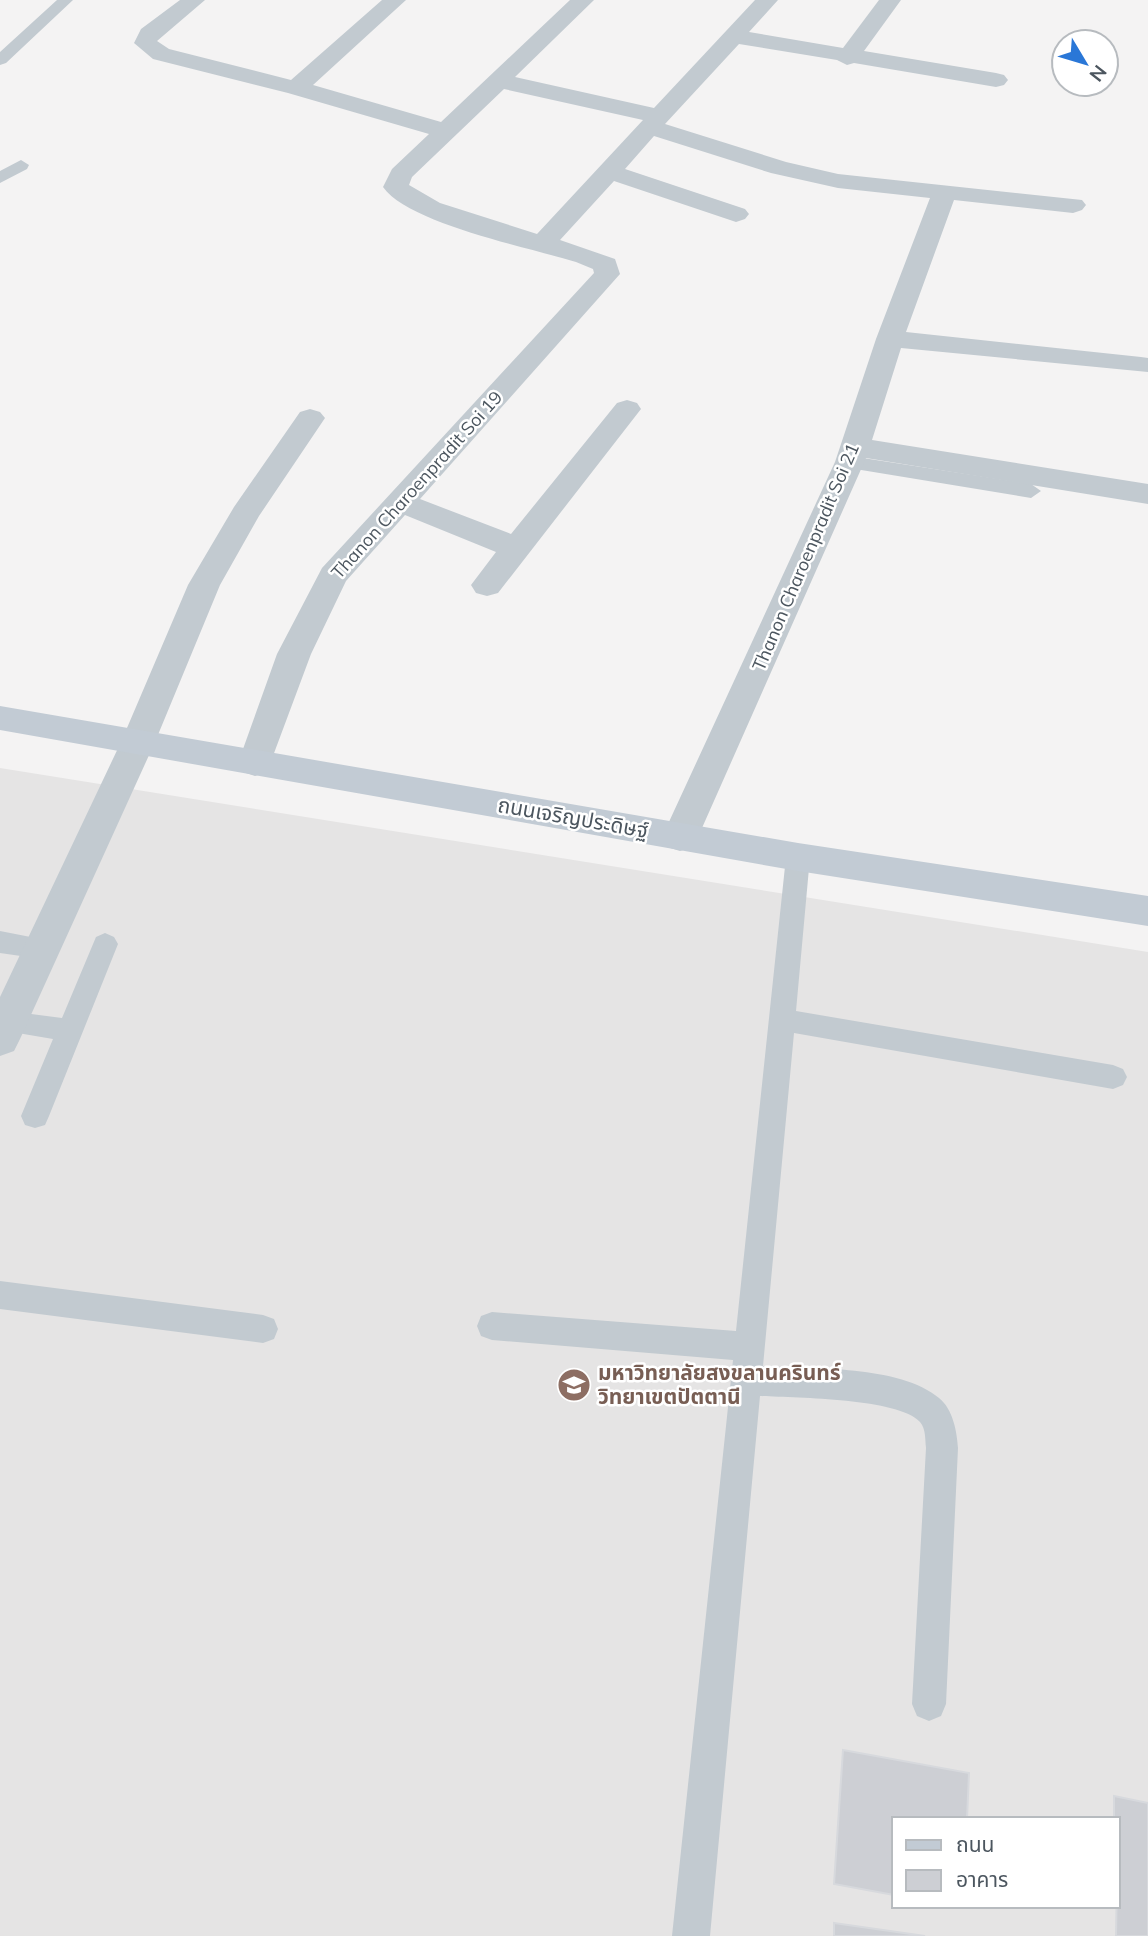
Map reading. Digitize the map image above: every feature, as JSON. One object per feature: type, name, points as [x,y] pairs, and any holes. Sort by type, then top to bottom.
[{"type":"main road","name":"ถนนเจริญประดิษฐ์","points":[[0,718],[680,837],[1148,911]]},
{"type":"street","points":[[194,0],[149,34],[145,43],[148,48],[160,54],[296,88],[445,131]]},
{"type":"street","points":[[296,88],[395,0]]},
{"type":"street","points":[[583,0],[401,174],[396,187],[402,197],[438,213],[544,242],[767,0]]},
{"type":"street","points":[[847,58],[890,0]]},
{"type":"street","points":[[731,36],[847,58],[996,80]]},
{"type":"street","points":[[500,82],[654,122],[780,168],[838,181],[1073,205]]},
{"type":"street","points":[[610,172],[736,214]]},
{"type":"street","name":"Thanon Charoenpradit Soi 21","points":[[680,837],[853,454],[890,339],[945,192]]},
{"type":"street","name":"Thanon Charoenpradit Soi 19","points":[[255,763],[294,654],[333,576],[607,274],[606,265],[544,242]]},
{"type":"street","points":[[890,339],[1141,365]]},
{"type":"street","points":[[486,585],[627,409]]},
{"type":"street","points":[[4,1031],[138,742],[204,584],[245,514],[310,418]]},
{"type":"street","points":[[853,454],[1148,494]]},
{"type":"street","points":[[400,502],[516,548]]},
{"type":"lane","points":[[0,60],[66,0]]},
{"type":"lane","points":[[0,178],[21,165]]},
{"type":"lane","points":[[853,454],[1031,491]]},
{"type":"lane","points":[[691,1936],[799,857]]},
{"type":"lane","points":[[0,942],[42,948]]},
{"type":"lane","points":[[35,1116],[105,944]]},
{"type":"lane","points":[[782,1020],[1113,1077]]},
{"type":"lane","points":[[4,1031],[70,1030]]},
{"type":"lane","points":[[0,1295],[263,1329]]},
{"type":"lane","points":[[492,1326],[750,1347]]},
{"type":"lane","points":[[747,1380],[883,1391],[913,1398],[930,1410],[940,1425],[942,1448],[929,1704]]},
{"type":"shaded area","name":"มหาวิทยาลัยสงขลานครินทร์ วิทยาเขตปัตตานี","points":[[0,768],[1148,952],[1148,1936],[0,1936]]},
{"type":"building","points":[[843,1750],[969,1773],[967,1817],[892,1817],[892,1895],[834,1884]]},
{"type":"building","points":[[1114,1796],[1148,1803],[1148,1936],[1116,1936],[1116,1908],[1120,1908],[1120,1817],[1114,1817]]},
{"type":"building","points":[[834,1923],[925,1936],[834,1936]]},
{"type":"place","name":"มหาวิทยาลัยสงขลานครินทร์ วิทยาเขตปัตตานี","points":[[574,1385]]}]
